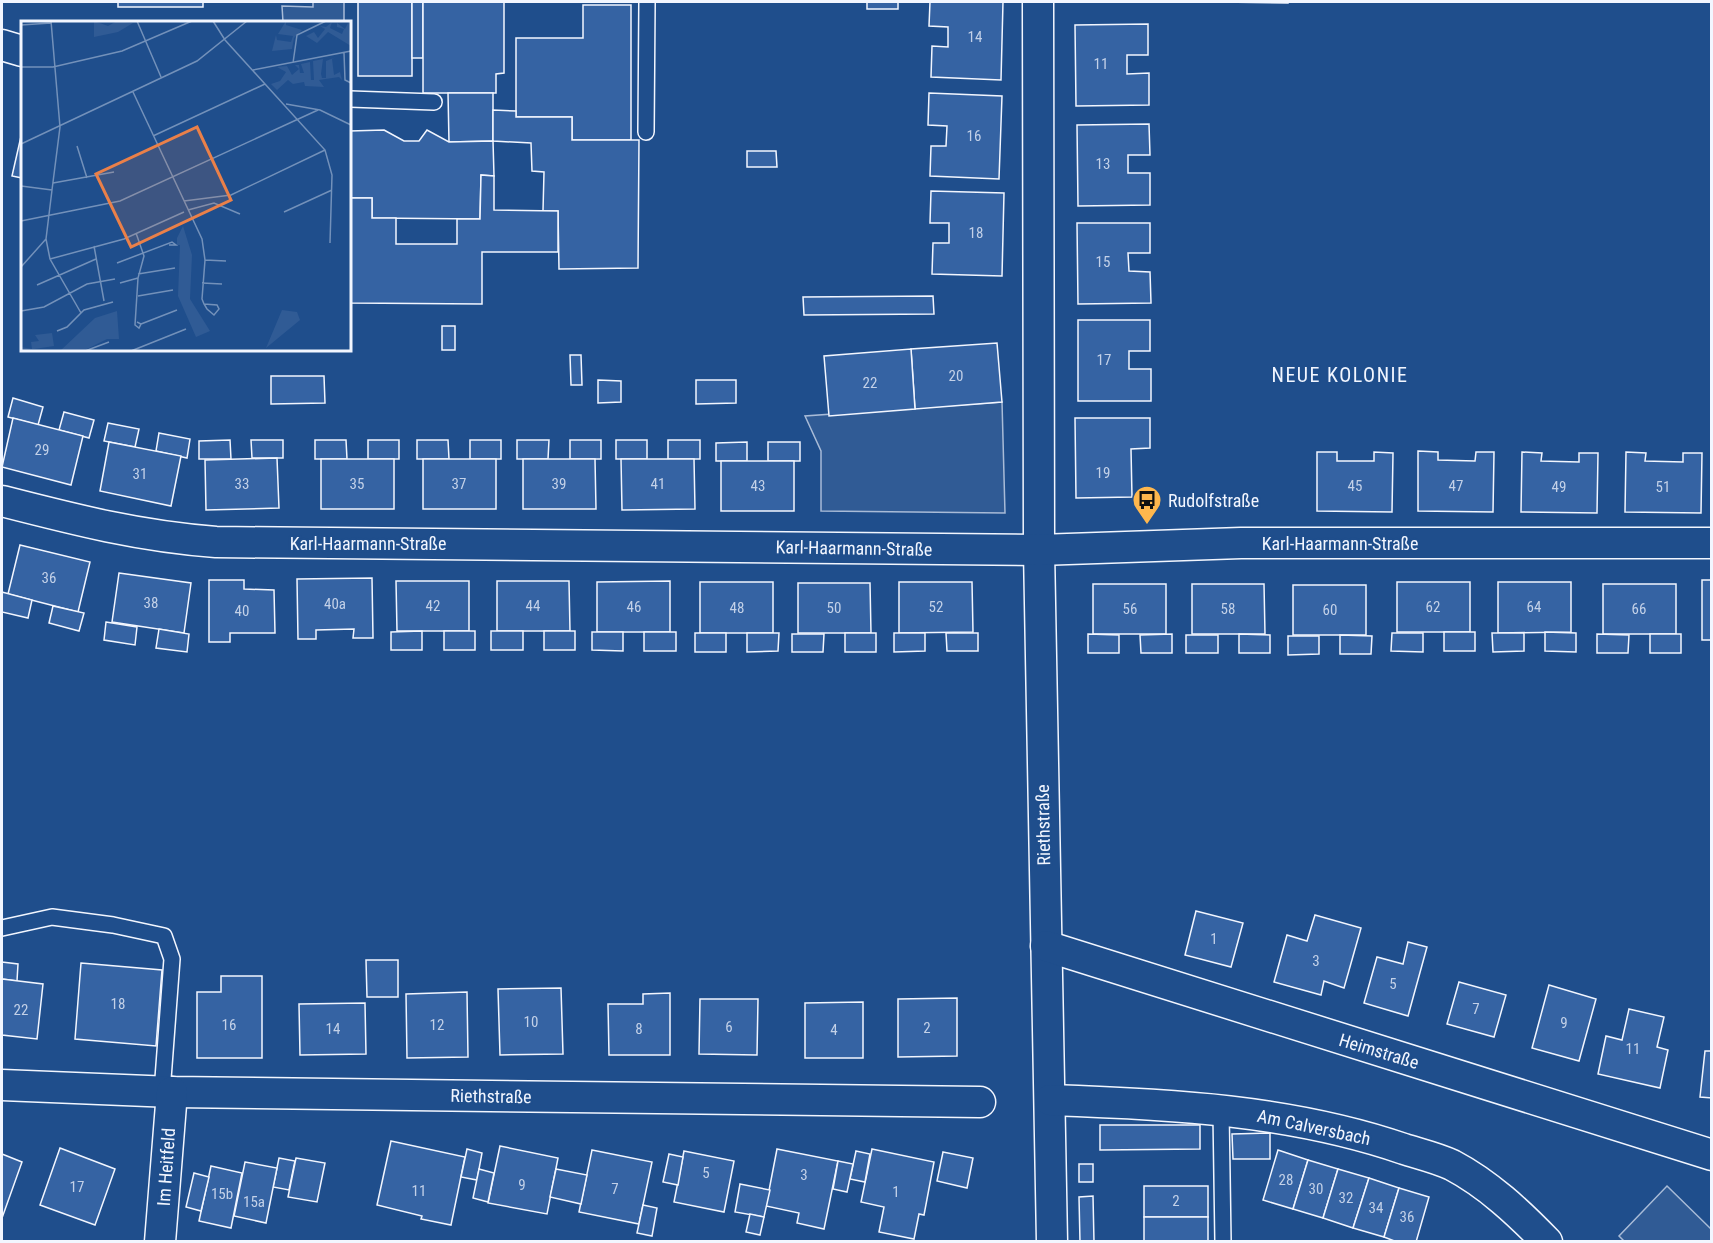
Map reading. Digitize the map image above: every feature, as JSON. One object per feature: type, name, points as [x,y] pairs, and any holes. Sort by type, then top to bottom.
[{"type":"street","points":[[1038,2],[1039,550]]},
{"type":"street","points":[[2,45],[21,51]]},
{"type":"street","name":"Karl-Haarmann-Straße","points":[[2,501],[110,529],[159,538],[216,542],[1039,550],[1241,543],[1712,543]]},
{"type":"street","name":"Riethstraße","points":[[1039,550],[1052,1242]]},
{"type":"street","name":"Heimstraße","points":[[1046,946],[1712,1155]]},
{"type":"street","name":"Riethstraße","points":[[2,1085],[167,1092],[980,1102]]},
{"type":"street","name":"Im Heitfeld","points":[[160,1242],[167,1092]]},
{"type":"street","name":"Am Calversbach","points":[[1050,1100],[1141,1103],[1276,1116],[1374,1138],[1451,1165],[1513,1207],[1547,1242]]},
{"type":"lane","points":[[646,132],[647,2]]},
{"type":"lane","points":[[351,99],[434,102]]},
{"type":"lane","points":[[2,928],[52,917],[113,925],[164,936],[172,959],[167,1092]]},
{"type":"lane","points":[[1221,1111],[1223,1242]]},
{"type":"shaded area","points":[[313,2],[344,2],[344,21],[283,21],[282,6],[313,7]]},
{"type":"shaded area","points":[[1002,402],[1005,513],[821,511],[821,451],[805,416]]},
{"type":"shaded area","points":[[1667,1186],[1711,1229],[1711,1241],[1624,1241],[1619,1236]]},
{"type":"building","points":[[118,2],[203,2],[203,7],[118,7]]},
{"type":"building","points":[[358,2],[412,2],[412,76],[358,76]]},
{"type":"building","points":[[412,2],[423,2],[423,58],[412,58]]},
{"type":"building","points":[[423,2],[504,2],[504,73],[496,74],[496,93],[423,93]]},
{"type":"building","points":[[867,2],[898,2],[898,9],[867,9]]},
{"type":"building","points":[[930,2],[1003,2],[1001,80],[931,77],[932,46],[948,47],[948,27],[929,26]]},
{"type":"building","points":[[1220,2],[1288,2],[1288,3]]},
{"type":"building","points":[[583,5],[631,5],[631,140],[572,140],[572,117],[516,117],[516,38],[583,38]]},
{"type":"building","points":[[1148,24],[1148,55],[1127,55],[1127,74],[1149,73],[1149,105],[1076,106],[1075,25]]},
{"type":"building","points":[[448,93],[493,93],[493,141],[449,142]]},
{"type":"building","points":[[929,93],[1002,96],[999,179],[930,176],[931,146],[946,146],[947,126],[928,125]]},
{"type":"building","points":[[493,110],[516,111],[516,117],[572,117],[572,140],[639,140],[638,268],[559,269],[558,211],[543,211],[544,172],[532,171],[531,143],[493,141]]},
{"type":"building","points":[[1149,124],[1150,155],[1128,155],[1128,173],[1150,173],[1150,205],[1078,206],[1077,125]]},
{"type":"building","points":[[384,130],[404,141],[419,141],[427,130],[449,142],[493,141],[494,176],[481,175],[480,219],[372,218],[372,198],[351,198],[351,131]]},
{"type":"building","points":[[21,136],[21,178],[12,176]]},
{"type":"building","points":[[747,151],[776,151],[777,167],[747,167]]},
{"type":"building","points":[[481,175],[494,176],[494,210],[558,211],[558,252],[482,252],[482,304],[351,303],[351,198],[372,198],[372,218],[396,218],[396,244],[457,244],[457,219],[480,219]]},
{"type":"building","points":[[931,191],[1004,193],[1002,276],[932,274],[933,243],[949,243],[949,223],[930,223]]},
{"type":"building","points":[[1077,223],[1150,223],[1150,253],[1128,253],[1129,271],[1150,272],[1151,303],[1078,304]]},
{"type":"building","points":[[933,296],[934,314],[804,315],[803,297]]},
{"type":"building","points":[[1078,320],[1150,320],[1150,351],[1129,351],[1129,369],[1151,369],[1151,401],[1078,401]]},
{"type":"building","points":[[442,326],[455,326],[455,350],[442,350]]},
{"type":"building","points":[[997,343],[1002,402],[915,409],[911,349]]},
{"type":"building","points":[[911,349],[915,409],[829,416],[824,356]]},
{"type":"building","points":[[570,355],[581,355],[582,385],[571,385]]},
{"type":"building","points":[[271,376],[324,376],[325,403],[271,404]]},
{"type":"building","points":[[598,380],[621,381],[621,402],[598,403]]},
{"type":"building","points":[[696,380],[736,380],[736,403],[696,404]]},
{"type":"building","points":[[13,398],[43,407],[38,425],[8,417]]},
{"type":"building","points":[[64,412],[94,420],[89,438],[59,430]]},
{"type":"building","points":[[13,418],[83,436],[71,485],[2,467]]},
{"type":"building","points":[[1075,418],[1150,418],[1150,448],[1131,449],[1132,497],[1076,498]]},
{"type":"building","points":[[108,423],[139,429],[135,447],[104,441]]},
{"type":"building","points":[[159,433],[190,439],[187,458],[156,451]]},
{"type":"building","points":[[230,440],[231,459],[199,459],[199,441]]},
{"type":"building","points":[[251,440],[283,440],[283,458],[252,458]]},
{"type":"building","points":[[315,440],[346,440],[347,459],[315,459]]},
{"type":"building","points":[[368,440],[399,440],[399,459],[368,459]]},
{"type":"building","points":[[417,440],[448,440],[449,459],[417,459]]},
{"type":"building","points":[[470,440],[501,440],[501,459],[470,459]]},
{"type":"building","points":[[517,440],[549,440],[548,459],[517,459]]},
{"type":"building","points":[[570,440],[601,440],[601,459],[570,459]]},
{"type":"building","points":[[616,440],[647,440],[647,459],[616,459]]},
{"type":"building","points":[[668,440],[700,440],[700,459],[668,459]]},
{"type":"building","points":[[109,442],[181,456],[171,506],[100,491]]},
{"type":"building","points":[[747,442],[747,461],[716,461],[716,443]]},
{"type":"building","points":[[768,442],[800,442],[800,461],[768,461]]},
{"type":"building","points":[[1418,451],[1438,452],[1438,460],[1475,461],[1476,452],[1494,452],[1493,512],[1418,511]]},
{"type":"building","points":[[1317,452],[1337,452],[1337,461],[1374,461],[1374,452],[1393,453],[1392,512],[1317,511]]},
{"type":"building","points":[[1522,452],[1542,453],[1541,461],[1579,462],[1579,453],[1598,453],[1597,513],[1521,512]]},
{"type":"building","points":[[1626,452],[1646,453],[1645,461],[1683,462],[1683,453],[1702,453],[1701,513],[1625,512]]},
{"type":"building","points":[[277,458],[279,508],[206,510],[205,460]]},
{"type":"building","points":[[321,459],[394,459],[394,509],[321,509]]},
{"type":"building","points":[[423,459],[496,459],[496,509],[423,509]]},
{"type":"building","points":[[523,459],[595,459],[596,509],[523,509]]},
{"type":"building","points":[[621,459],[694,459],[695,509],[622,510]]},
{"type":"building","points":[[721,461],[794,461],[794,511],[721,511]]},
{"type":"building","points":[[20,545],[90,562],[78,612],[8,594]]},
{"type":"building","points":[[119,573],[191,583],[184,633],[112,622]]},
{"type":"building","points":[[372,578],[373,638],[353,638],[354,629],[316,630],[316,639],[298,639],[297,579]]},
{"type":"building","points":[[209,580],[244,580],[244,589],[274,590],[275,633],[230,633],[230,642],[209,642]]},
{"type":"building","points":[[1702,580],[1712,580],[1712,640],[1702,640]]},
{"type":"building","points":[[396,581],[469,581],[469,631],[397,631]]},
{"type":"building","points":[[497,581],[569,581],[570,631],[497,631]]},
{"type":"building","points":[[670,581],[670,632],[597,632],[597,582]]},
{"type":"building","points":[[700,582],[773,582],[773,633],[700,633]]},
{"type":"building","points":[[899,582],[972,582],[973,632],[899,633]]},
{"type":"building","points":[[1397,582],[1470,582],[1470,632],[1397,632]]},
{"type":"building","points":[[1498,582],[1571,582],[1571,632],[1498,633]]},
{"type":"building","points":[[798,583],[870,583],[871,633],[798,633]]},
{"type":"building","points":[[1093,584],[1166,584],[1166,634],[1093,634]]},
{"type":"building","points":[[1192,584],[1264,584],[1265,634],[1192,634]]},
{"type":"building","points":[[1603,584],[1676,584],[1676,634],[1603,634]]},
{"type":"building","points":[[1293,585],[1366,585],[1366,635],[1293,635]]},
{"type":"building","points":[[2,592],[32,600],[28,618],[2,612]]},
{"type":"building","points":[[53,606],[84,613],[79,631],[49,623]]},
{"type":"building","points":[[106,622],[137,627],[135,645],[104,640]]},
{"type":"building","points":[[159,629],[189,634],[187,652],[156,648]]},
{"type":"building","points":[[422,631],[422,650],[391,650],[391,632]]},
{"type":"building","points":[[444,631],[475,631],[475,650],[444,650]]},
{"type":"building","points":[[491,631],[523,631],[523,650],[491,650]]},
{"type":"building","points":[[544,631],[575,631],[575,650],[544,650]]},
{"type":"building","points":[[592,632],[623,632],[623,651],[592,650]]},
{"type":"building","points":[[644,632],[676,632],[676,651],[644,651]]},
{"type":"building","points":[[1444,632],[1475,632],[1475,651],[1444,651]]},
{"type":"building","points":[[1545,632],[1576,633],[1576,652],[1545,651]]},
{"type":"building","points":[[695,633],[726,633],[726,652],[695,652]]},
{"type":"building","points":[[747,633],[779,633],[778,651],[747,652]]},
{"type":"building","points":[[845,633],[876,633],[876,652],[845,652]]},
{"type":"building","points":[[894,633],[925,633],[925,651],[894,652]]},
{"type":"building","points":[[946,633],[978,633],[978,651],[947,651]]},
{"type":"building","points":[[1392,633],[1423,633],[1423,652],[1391,651]]},
{"type":"building","points":[[1492,633],[1524,633],[1524,651],[1493,652]]},
{"type":"building","points":[[792,634],[824,634],[823,652],[792,652]]},
{"type":"building","points":[[1088,634],[1119,635],[1119,653],[1088,653]]},
{"type":"building","points":[[1172,634],[1172,653],[1141,653],[1140,635]]},
{"type":"building","points":[[1239,634],[1270,635],[1270,653],[1239,653]]},
{"type":"building","points":[[1597,634],[1629,635],[1628,653],[1597,653]]},
{"type":"building","points":[[1650,634],[1681,634],[1681,653],[1650,653]]},
{"type":"building","points":[[1186,635],[1218,635],[1218,653],[1186,653]]},
{"type":"building","points":[[1340,635],[1372,636],[1371,654],[1340,654]]},
{"type":"building","points":[[1288,636],[1319,636],[1319,654],[1288,655]]},
{"type":"building","points":[[1196,911],[1243,923],[1231,967],[1185,955]]},
{"type":"building","points":[[1315,915],[1361,928],[1344,988],[1324,981],[1321,995],[1274,982],[1287,935],[1307,941]]},
{"type":"building","points":[[1408,942],[1427,947],[1408,1016],[1364,1003],[1377,957],[1403,964]]},
{"type":"building","points":[[366,960],[398,960],[398,997],[367,997]]},
{"type":"building","points":[[2,962],[18,964],[17,981],[2,979]]},
{"type":"building","points":[[81,963],[162,970],[156,1046],[75,1039]]},
{"type":"building","points":[[221,976],[262,976],[262,1058],[197,1058],[197,992],[221,992]]},
{"type":"building","points":[[2,979],[43,984],[37,1039],[2,1035]]},
{"type":"building","points":[[1459,982],[1506,995],[1494,1037],[1447,1024]]},
{"type":"building","points":[[1549,985],[1596,999],[1579,1061],[1532,1048]]},
{"type":"building","points":[[561,988],[563,1054],[500,1055],[498,989]]},
{"type":"building","points":[[467,992],[468,1057],[407,1058],[406,994]]},
{"type":"building","points":[[670,993],[670,1055],[609,1055],[608,1004],[643,1004],[643,994]]},
{"type":"building","points":[[957,998],[957,1056],[898,1057],[898,999]]},
{"type":"building","points":[[700,999],[758,999],[757,1055],[699,1054]]},
{"type":"building","points":[[863,1002],[863,1058],[805,1058],[805,1003]]},
{"type":"building","points":[[365,1003],[366,1054],[300,1055],[299,1004]]},
{"type":"building","points":[[1629,1009],[1664,1017],[1657,1047],[1668,1050],[1660,1088],[1598,1074],[1606,1036],[1622,1040]]},
{"type":"building","points":[[1705,1051],[1712,1051],[1712,1098],[1700,1097]]},
{"type":"building","points":[[1100,1125],[1200,1125],[1200,1149],[1100,1150]]},
{"type":"building","points":[[1270,1133],[1270,1159],[1233,1159],[1232,1134]]},
{"type":"building","points":[[391,1141],[465,1157],[451,1225],[421,1219],[422,1216],[377,1205]]},
{"type":"building","points":[[500,1146],[558,1158],[547,1214],[488,1203]]},
{"type":"building","points":[[60,1148],[115,1169],[95,1225],[40,1205]]},
{"type":"building","points":[[467,1149],[482,1153],[477,1180],[461,1177]]},
{"type":"building","points":[[777,1149],[838,1161],[824,1229],[797,1223],[799,1213],[766,1206]]},
{"type":"building","points":[[872,1149],[934,1162],[924,1215],[919,1214],[914,1239],[879,1232],[884,1207],[861,1202]]},
{"type":"building","points":[[592,1150],[652,1162],[639,1224],[579,1212]]},
{"type":"building","points":[[1278,1150],[1308,1160],[1293,1209],[1263,1200]]},
{"type":"building","points":[[684,1151],[734,1161],[724,1212],[674,1202]]},
{"type":"building","points":[[856,1151],[870,1154],[865,1182],[850,1179]]},
{"type":"building","points":[[943,1152],[973,1158],[967,1188],[937,1181]]},
{"type":"building","points":[[2,1154],[22,1162],[2,1218]]},
{"type":"building","points":[[669,1154],[683,1157],[678,1185],[663,1182]]},
{"type":"building","points":[[279,1158],[295,1161],[289,1190],[273,1187]]},
{"type":"building","points":[[296,1158],[325,1163],[317,1202],[288,1197]]},
{"type":"building","points":[[1308,1160],[1338,1169],[1323,1218],[1293,1209]]},
{"type":"building","points":[[838,1161],[853,1164],[847,1192],[833,1189]]},
{"type":"building","points":[[245,1162],[277,1168],[266,1223],[234,1216]]},
{"type":"building","points":[[1079,1164],[1093,1164],[1093,1182],[1079,1182]]},
{"type":"building","points":[[211,1166],[242,1173],[231,1228],[199,1221]]},
{"type":"building","points":[[479,1169],[494,1173],[488,1202],[473,1198]]},
{"type":"building","points":[[556,1169],[587,1175],[581,1204],[550,1197]]},
{"type":"building","points":[[1338,1169],[1369,1178],[1353,1228],[1323,1218]]},
{"type":"building","points":[[194,1173],[209,1177],[201,1211],[186,1207]]},
{"type":"building","points":[[1369,1178],[1399,1188],[1384,1237],[1353,1228]]},
{"type":"building","points":[[740,1184],[770,1190],[764,1217],[735,1212]]},
{"type":"building","points":[[1144,1186],[1208,1186],[1208,1217],[1144,1217]]},
{"type":"building","points":[[1399,1188],[1429,1197],[1416,1242],[1397,1242],[1384,1237]]},
{"type":"building","points":[[1093,1196],[1094,1242],[1080,1242],[1079,1197]]},
{"type":"building","points":[[643,1205],[657,1208],[652,1236],[637,1233]]},
{"type":"building","points":[[750,1214],[764,1217],[760,1235],[746,1232]]},
{"type":"building","points":[[1144,1217],[1208,1217],[1208,1242],[1144,1242]]},
{"type":"place","name":"Rudolfstraße","points":[[1147,526]]},
{"type":"district","name":"NEUE KOLONIE","points":[[1340,375]]}]
